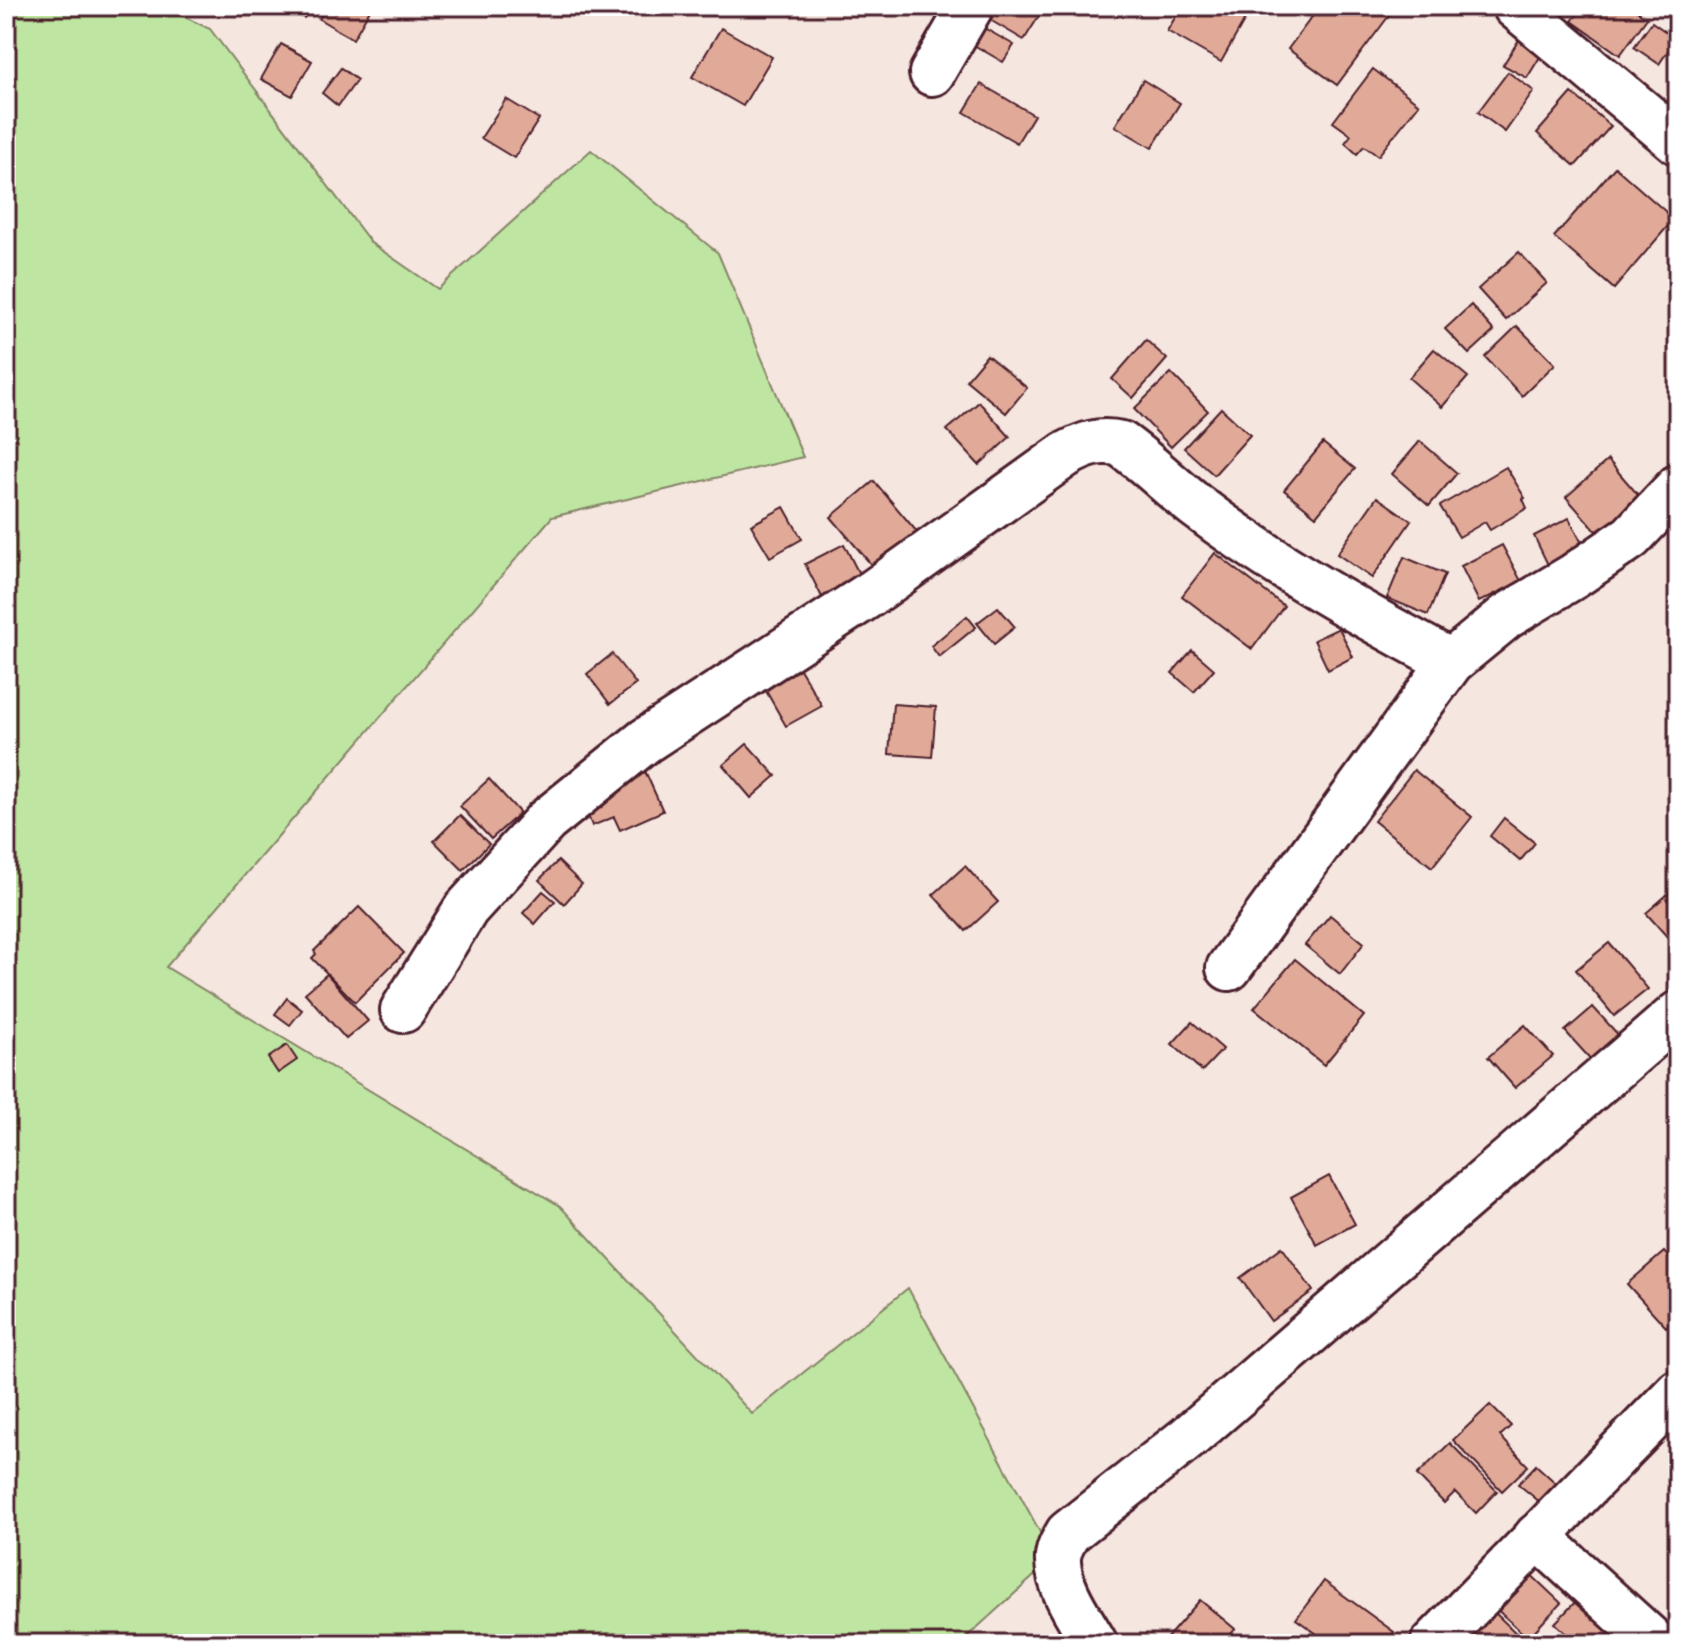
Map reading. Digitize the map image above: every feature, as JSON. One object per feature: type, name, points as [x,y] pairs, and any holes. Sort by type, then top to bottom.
[{"type":"street","points":[[932,73],[971,6]]},
{"type":"street","points":[[1520,7],[1678,142]]},
{"type":"street","points":[[403,1010],[466,909],[546,821],[645,741],[875,591],[1065,455],[1094,442],[1121,444],[1196,506],[1303,580],[1451,662]]},
{"type":"street","points":[[1229,968],[1451,662],[1507,616],[1631,537],[1678,487]]},
{"type":"street","points":[[1095,1644],[1062,1583],[1058,1562],[1060,1547],[1068,1533],[1189,1437],[1678,1014]]},
{"type":"street","points":[[1433,1644],[1678,1392]]},
{"type":"street","points":[[1537,1536],[1656,1644]]},
{"type":"green space","points":[[6,6],[162,6],[210,29],[371,243],[438,289],[591,150],[718,253],[803,457],[552,517],[166,967],[560,1206],[752,1414],[908,1288],[1054,1558],[959,1644],[6,1644]]},
{"type":"building","points":[[284,6],[312,6],[304,18]]},
{"type":"building","points":[[327,6],[372,6],[353,39],[319,19]]},
{"type":"building","points":[[982,6],[1021,6],[1039,16],[1024,40],[978,13]]},
{"type":"building","points":[[1182,6],[1230,6],[1247,16],[1221,62],[1167,31]]},
{"type":"building","points":[[1320,6],[1382,6],[1391,13],[1337,85],[1288,49]]},
{"type":"building","points":[[1584,6],[1630,6],[1647,18],[1620,55],[1572,21]]},
{"type":"building","points":[[1652,22],[1676,39],[1659,64],[1634,47]]},
{"type":"building","points":[[977,24],[1014,45],[1003,62],[967,41]]},
{"type":"building","points":[[721,28],[772,57],[743,106],[692,77]]},
{"type":"building","points":[[1520,38],[1543,52],[1527,78],[1503,65]]},
{"type":"building","points":[[281,44],[312,61],[292,96],[261,79]]},
{"type":"building","points":[[341,68],[357,80],[338,106],[322,93]]},
{"type":"building","points":[[1373,69],[1419,104],[1378,156],[1364,146],[1357,154],[1345,143],[1351,135],[1333,122]]},
{"type":"building","points":[[1508,72],[1534,91],[1505,132],[1478,112]]},
{"type":"building","points":[[1143,80],[1180,103],[1152,148],[1115,126]]},
{"type":"building","points":[[981,84],[1034,115],[1017,143],[964,112]]},
{"type":"building","points":[[1572,93],[1611,126],[1575,166],[1537,133]]},
{"type":"building","points":[[506,99],[539,119],[514,158],[481,138]]},
{"type":"building","points":[[1615,167],[1674,219],[1614,289],[1554,237]]},
{"type":"building","points":[[1519,252],[1547,283],[1506,320],[1478,289]]},
{"type":"building","points":[[1471,305],[1494,331],[1469,354],[1445,329]]},
{"type":"building","points":[[1517,326],[1555,364],[1522,396],[1485,357]]},
{"type":"building","points":[[1146,340],[1167,359],[1133,398],[1112,379]]},
{"type":"building","points":[[1434,349],[1468,377],[1442,407],[1409,378]]},
{"type":"building","points":[[987,355],[1027,388],[1006,413],[966,380]]},
{"type":"building","points":[[1171,373],[1208,411],[1171,447],[1134,409]]},
{"type":"building","points":[[979,402],[1010,437],[979,465],[947,430]]},
{"type":"building","points":[[1221,408],[1250,435],[1214,475],[1184,448]]},
{"type":"building","points":[[1420,441],[1457,473],[1429,506],[1392,474]]},
{"type":"building","points":[[1323,443],[1355,469],[1316,516],[1284,490]]},
{"type":"building","points":[[1608,460],[1645,503],[1603,539],[1566,497]]},
{"type":"building","points":[[1506,467],[1525,498],[1527,508],[1490,530],[1485,522],[1459,537],[1440,506]]},
{"type":"building","points":[[874,481],[917,532],[874,568],[831,517]]},
{"type":"building","points":[[1377,497],[1411,521],[1372,578],[1337,554]]},
{"type":"building","points":[[784,507],[802,539],[770,557],[751,525]]},
{"type":"building","points":[[1569,518],[1585,549],[1549,567],[1534,536]]},
{"type":"building","points":[[844,544],[865,586],[826,605],[805,564]]},
{"type":"building","points":[[1502,545],[1521,581],[1479,602],[1461,566]]},
{"type":"building","points":[[1215,553],[1284,606],[1252,649],[1182,596]]},
{"type":"building","points":[[1404,557],[1445,574],[1428,615],[1387,598]]},
{"type":"building","points":[[998,607],[1015,627],[994,644],[977,623]]},
{"type":"building","points":[[967,616],[976,627],[939,657],[931,646]]},
{"type":"building","points":[[1339,628],[1353,657],[1328,670],[1314,640]]},
{"type":"building","points":[[1192,650],[1214,669],[1194,692],[1172,673]]},
{"type":"building","points":[[612,654],[636,684],[610,704],[587,674]]},
{"type":"building","points":[[797,664],[822,706],[786,726],[762,684]]},
{"type":"building","points":[[893,704],[936,707],[932,757],[889,754]]},
{"type":"building","points":[[747,744],[776,776],[751,798],[723,765]]},
{"type":"building","points":[[1414,770],[1472,817],[1432,867],[1374,821]]},
{"type":"building","points":[[645,771],[663,811],[620,830],[614,817],[592,826],[584,805],[602,790]]},
{"type":"building","points":[[489,779],[520,813],[491,839],[460,806]]},
{"type":"building","points":[[460,815],[489,844],[463,870],[434,841]]},
{"type":"building","points":[[1504,818],[1535,843],[1520,861],[1490,836]]},
{"type":"building","points":[[558,861],[582,884],[564,904],[539,880]]},
{"type":"building","points":[[965,866],[998,902],[966,931],[933,895]]},
{"type":"building","points":[[1678,887],[1678,949],[1646,913]]},
{"type":"building","points":[[543,891],[555,901],[535,924],[523,913]]},
{"type":"building","points":[[359,907],[404,953],[355,1002],[312,958],[316,954],[314,951]]},
{"type":"building","points":[[1330,915],[1364,943],[1340,974],[1305,945]]},
{"type":"building","points":[[1609,943],[1648,989],[1614,1016],[1576,970]]},
{"type":"building","points":[[1295,959],[1364,1016],[1324,1065],[1254,1008]]},
{"type":"building","points":[[327,974],[368,1021],[346,1039],[305,993]]},
{"type":"building","points":[[287,998],[302,1010],[290,1025],[275,1014]]},
{"type":"building","points":[[1593,1007],[1622,1039],[1595,1064],[1565,1031]]},
{"type":"building","points":[[1192,1022],[1223,1049],[1202,1071],[1172,1044]]},
{"type":"building","points":[[1525,1025],[1553,1056],[1515,1088],[1488,1057]]},
{"type":"building","points":[[287,1045],[297,1060],[278,1073],[268,1058]]},
{"type":"building","points":[[1329,1176],[1355,1224],[1317,1245],[1291,1197]]},
{"type":"building","points":[[1282,1247],[1313,1291],[1271,1321],[1240,1278]]},
{"type":"building","points":[[1664,1252],[1678,1268],[1678,1316],[1666,1327],[1627,1284]]},
{"type":"building","points":[[1490,1405],[1511,1426],[1500,1436],[1528,1466],[1502,1491],[1453,1440]]},
{"type":"building","points":[[1450,1443],[1497,1491],[1476,1513],[1455,1492],[1444,1503],[1417,1475]]},
{"type":"building","points":[[1536,1465],[1558,1485],[1541,1503],[1518,1484]]},
{"type":"building","points":[[1525,1569],[1561,1603],[1528,1638],[1492,1605]]},
{"type":"building","points":[[1324,1581],[1394,1632],[1385,1644],[1331,1644],[1296,1619]]},
{"type":"building","points":[[1583,1594],[1618,1626],[1602,1644],[1578,1644],[1555,1623]]},
{"type":"building","points":[[1200,1600],[1235,1629],[1223,1644],[1172,1644],[1166,1639]]},
{"type":"building","points":[[1487,1605],[1523,1640],[1519,1644],[1485,1644],[1467,1626]]}]
